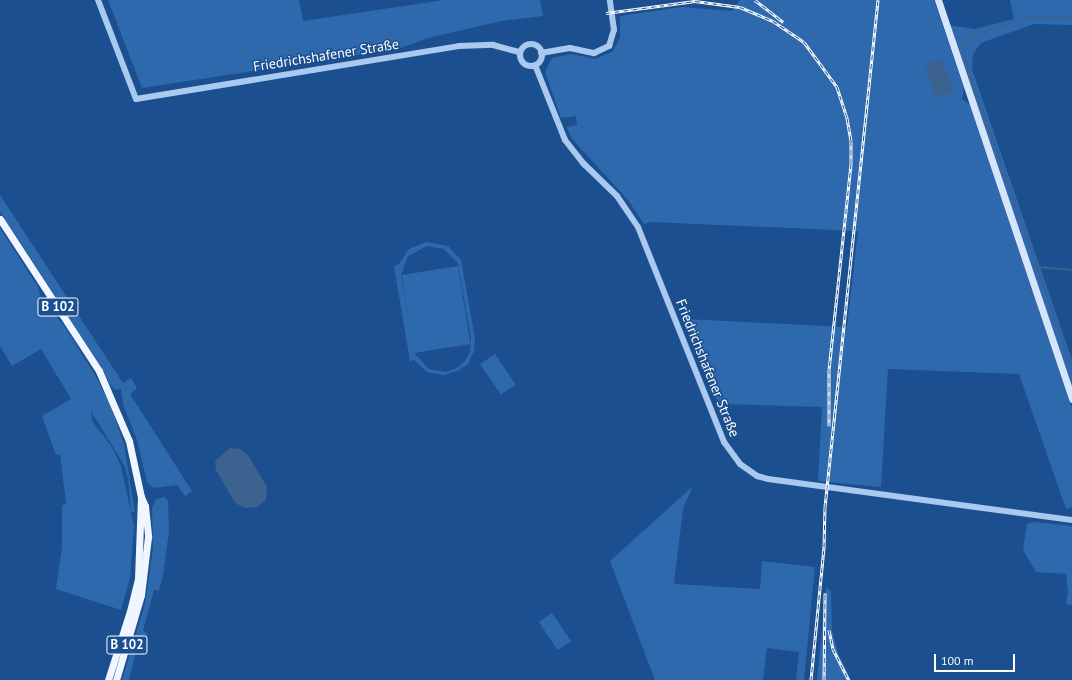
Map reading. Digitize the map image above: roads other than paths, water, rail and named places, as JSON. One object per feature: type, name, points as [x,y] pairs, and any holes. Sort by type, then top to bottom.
[{"type":"main road","points":[[938,0],[1072,398]]},
{"type":"main road","name":"B 102","points":[[0,219],[98,371],[129,441],[146,514],[145,574],[138,610],[116,680]]},
{"type":"main road","name":"B 102","points":[[108,680],[130,611],[138,579],[141,497]]},
{"type":"street","name":"Friedrichshafener Straße","points":[[98,0],[136,99],[459,46],[493,45],[520,52],[523,63],[534,65],[565,140],[584,164],[617,196],[638,227],[724,442],[740,464],[757,476],[768,479],[1054,519],[1072,520]]},
{"type":"street","points":[[541,53],[570,48],[594,53],[609,46],[614,30],[610,0]]},
{"type":"street","points":[[520,52],[524,47],[531,45],[538,47],[541,53],[540,60],[534,65]]},
{"type":"street","name":"Friedrichshafener Straße","points":[[1054,519],[1072,516]]},
{"type":"waterway","points":[[1072,18],[1031,17],[962,39],[968,68],[1038,267],[1072,270]]},
{"type":"waterway","points":[[1038,268],[1072,367]]},
{"type":"railway","points":[[755,0],[783,22]]},
{"type":"railway","points":[[811,680],[824,547],[825,507],[878,0]]},
{"type":"railway","points":[[606,13],[695,1],[740,7],[773,21],[804,42],[837,87],[847,118],[851,141],[851,164],[829,369],[829,426]]},
{"type":"railway","points":[[824,680],[825,593]]},
{"type":"railway","points":[[829,630],[833,649],[849,680]]}]
